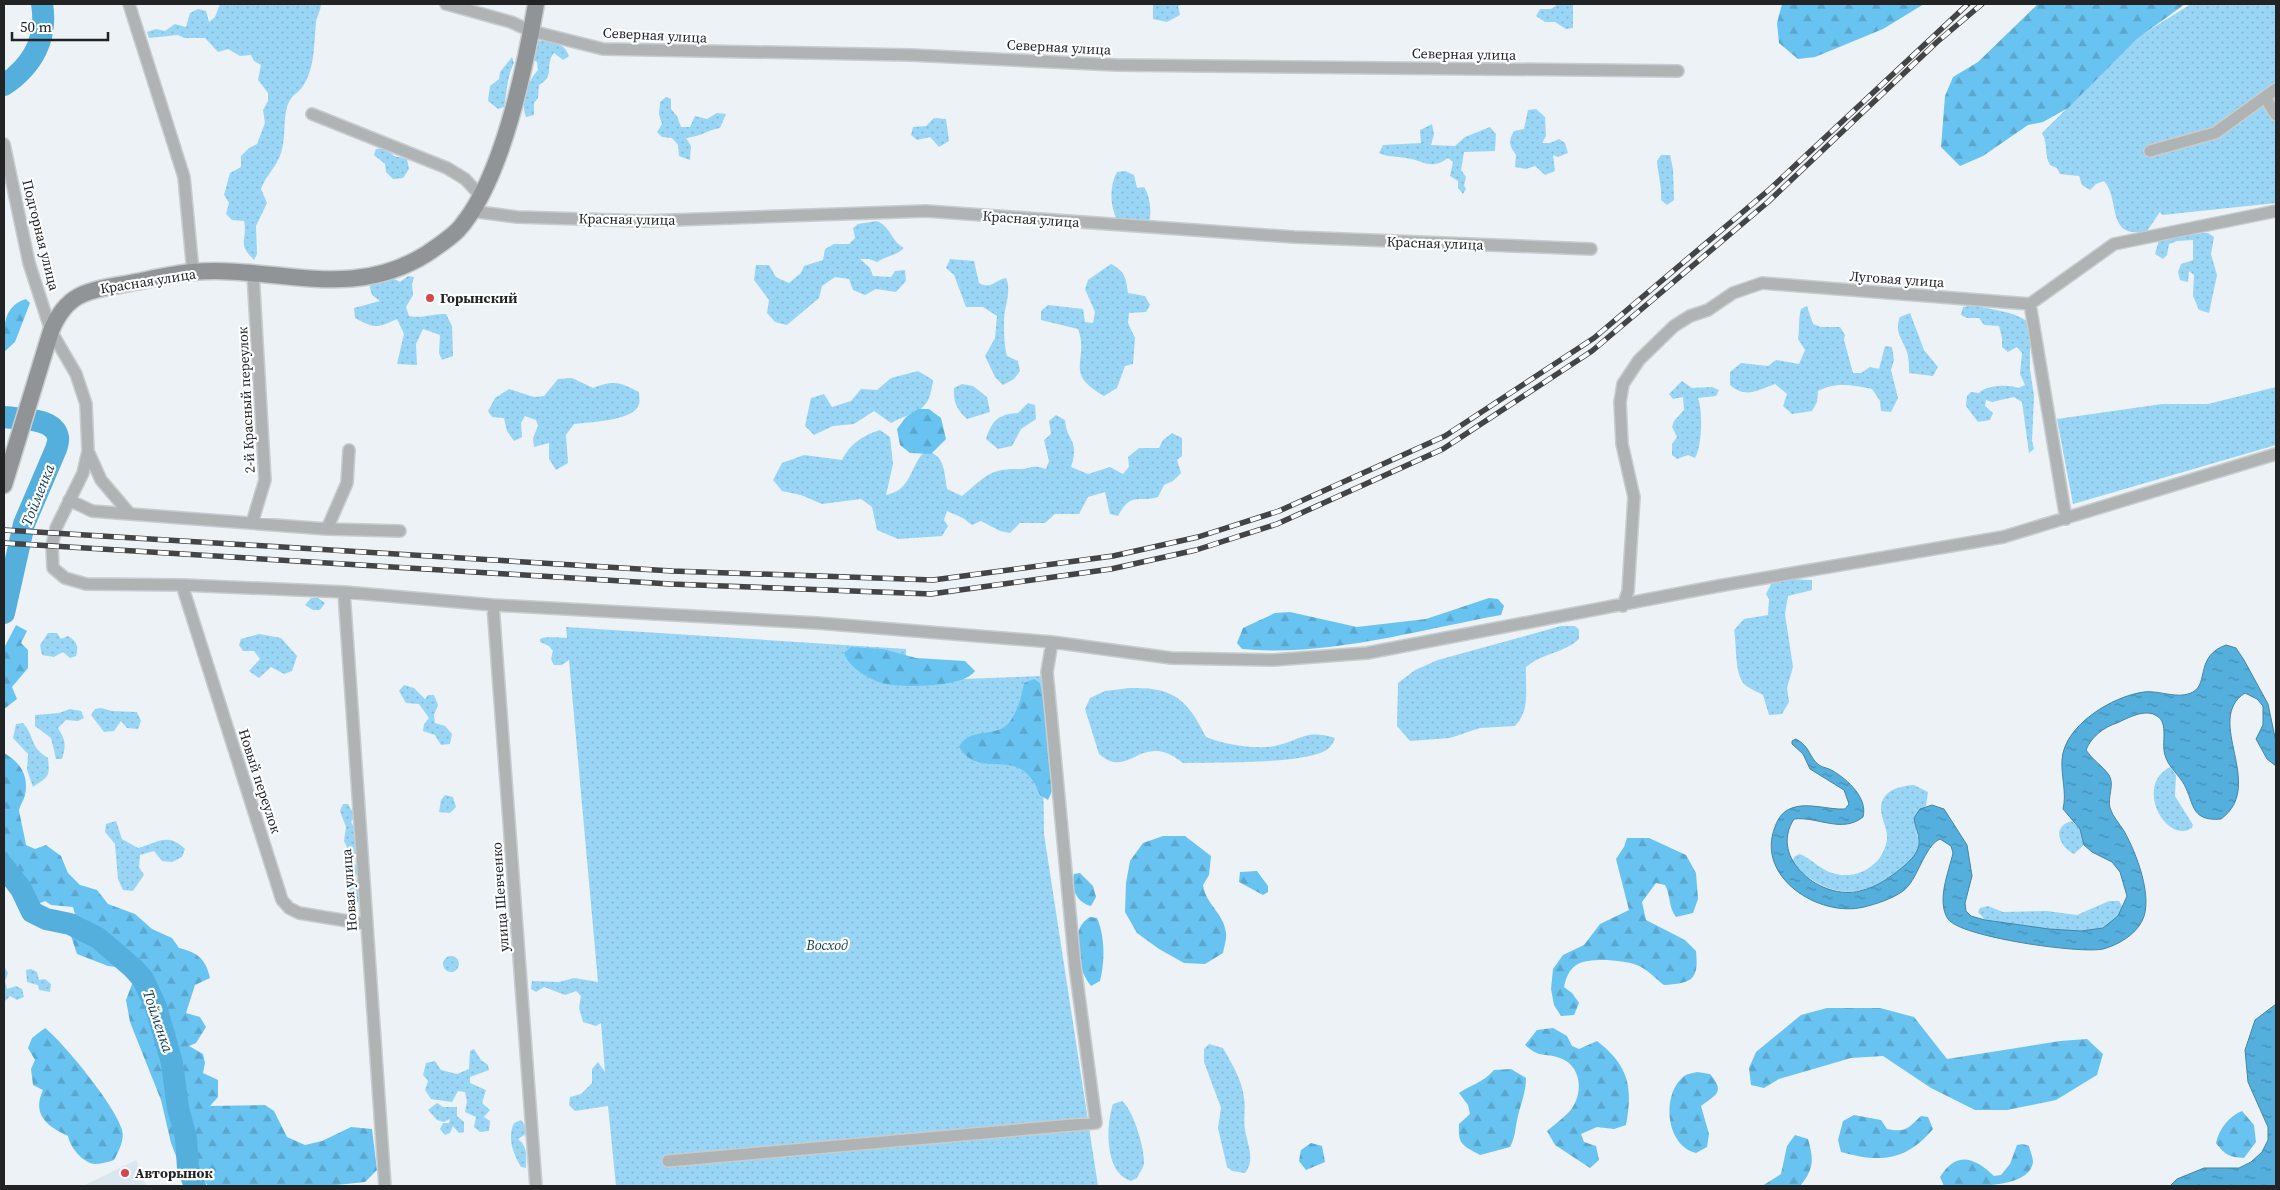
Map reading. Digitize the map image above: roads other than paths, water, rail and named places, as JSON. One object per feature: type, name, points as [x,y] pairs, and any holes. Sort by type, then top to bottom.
[{"type":"street","points":[[129,4],[184,177],[192,272]]},
{"type":"street","name":"Северная улица","points":[[446,4],[511,22],[531,31],[613,50],[911,56],[1116,65],[1678,71]]},
{"type":"street","name":"Красная улица","points":[[4,485],[51,331],[62,309],[73,298],[90,291],[192,272],[253,274],[324,281],[362,278],[391,271],[409,264],[441,245],[458,230],[471,212],[495,165],[506,133],[536,4]]},
{"type":"street","points":[[2150,151],[2215,133],[2276,89]]},
{"type":"street","points":[[2265,97],[2276,115]]},
{"type":"street","points":[[312,114],[447,168],[465,179],[480,195]]},
{"type":"street","name":"Подгорная улица","points":[[4,144],[29,263],[51,331],[76,374],[86,404],[88,451],[83,474],[56,528],[52,546],[53,568],[65,578],[86,584],[182,585],[344,592],[493,605],[817,623],[1052,642],[1171,658],[1273,660],[1367,653],[1623,606],[1718,586],[2003,536],[2066,519],[2276,454]]},
{"type":"street","name":"Красная улица","points":[[471,212],[517,216],[645,221],[926,211],[1294,237],[1591,249]]},
{"type":"street","points":[[2066,519],[2030,304],[2114,244],[2276,211]]},
{"type":"street","name":"2-й Красный переулок","points":[[252,523],[265,480],[253,274]]},
{"type":"street","name":"Луговая улица","points":[[1623,606],[1628,591],[1634,497],[1622,444],[1620,402],[1623,384],[1639,360],[1674,326],[1690,316],[1708,310],[1733,293],[1762,284],[2030,304]]},
{"type":"street","points":[[327,529],[347,483],[348,450]]},
{"type":"street","points":[[88,451],[101,480],[130,514]]},
{"type":"street","points":[[69,500],[92,511],[327,529],[400,531]]},
{"type":"street","name":"Новый переулок","points":[[182,585],[282,900],[288,908],[299,913],[366,924]]},
{"type":"street","name":"Новая улица","points":[[344,592],[385,1186]]},
{"type":"street","name":"улица Шевченко","points":[[493,605],[536,1186]]},
{"type":"street","points":[[668,1162],[1096,1122],[1075,966],[1047,672],[1052,642]]},
{"type":"water","points":[[2226,645],[2236,648],[2268,704],[2276,742],[2276,766],[2267,759],[2256,739],[2263,725],[2263,706],[2257,699],[2245,693],[2234,705],[2230,719],[2231,736],[2238,771],[2238,789],[2234,805],[2221,819],[2203,817],[2194,808],[2182,781],[2166,759],[2163,724],[2157,716],[2142,713],[2112,725],[2095,737],[2086,750],[2107,772],[2111,779],[2110,808],[2134,851],[2145,888],[2145,911],[2142,921],[2131,935],[2114,945],[2103,949],[2090,950],[2021,943],[1996,938],[1957,926],[1948,919],[1943,904],[1944,886],[1953,853],[1951,846],[1940,839],[1934,843],[1913,879],[1903,891],[1889,899],[1864,907],[1846,909],[1828,906],[1811,900],[1795,890],[1783,877],[1774,862],[1771,845],[1775,827],[1783,813],[1798,806],[1845,809],[1849,804],[1844,790],[1810,769],[1803,754],[1792,744],[1792,741],[1796,739],[1805,745],[1819,765],[1839,775],[1856,790],[1863,803],[1864,810],[1863,817],[1847,824],[1794,819],[1788,834],[1788,849],[1793,862],[1803,874],[1816,883],[1830,890],[1860,891],[1889,878],[1907,864],[1917,852],[1919,838],[1914,818],[1920,809],[1932,805],[1944,809],[1967,845],[1972,876],[1965,903],[1966,911],[1971,916],[1985,920],[2049,929],[2081,931],[2103,928],[2118,916],[2127,896],[2120,872],[2112,862],[2092,852],[2084,845],[2080,829],[2063,809],[2062,760],[2065,747],[2071,735],[2092,714],[2118,699],[2144,692],[2181,695],[2193,692],[2201,682],[2206,662],[2210,656],[2216,650]]},
{"type":"water","points":[[2276,1004],[2276,1186],[2170,1186],[2177,1179],[2204,1168],[2239,1168],[2251,1162],[2262,1152],[2268,1140],[2268,1127],[2248,1082],[2245,1050],[2255,1020]]},
{"type":"waterway","name":"Тойменка","points":[[4,85],[23,69],[36,50],[43,29],[42,4]]},
{"type":"waterway","name":"Тойменка","points":[[4,417],[43,422],[55,430],[58,437],[56,449],[24,524],[4,613]]},
{"type":"waterway","name":"Тойменка","points":[[4,867],[21,889],[32,912],[46,919],[70,924],[98,938],[143,979],[156,1007],[172,1063],[178,1108],[186,1138],[188,1168],[195,1186]]},
{"type":"railway","points":[[4,530],[672,571],[933,580],[1113,556],[1198,537],[1279,511],[1445,436],[1594,338],[1770,189],[1968,4]]},
{"type":"railway","points":[[4,543],[670,584],[931,594],[1111,569],[1196,550],[1277,524],[1443,449],[1592,351],[1768,202],[1937,42],[1982,4]]},
{"type":"place","name":"Горынский","points":[[430,298]]},
{"type":"place","name":"Авторынок","points":[[125,1173]]},
{"type":"park label","name":"Восход","points":[[827,945]]}]
